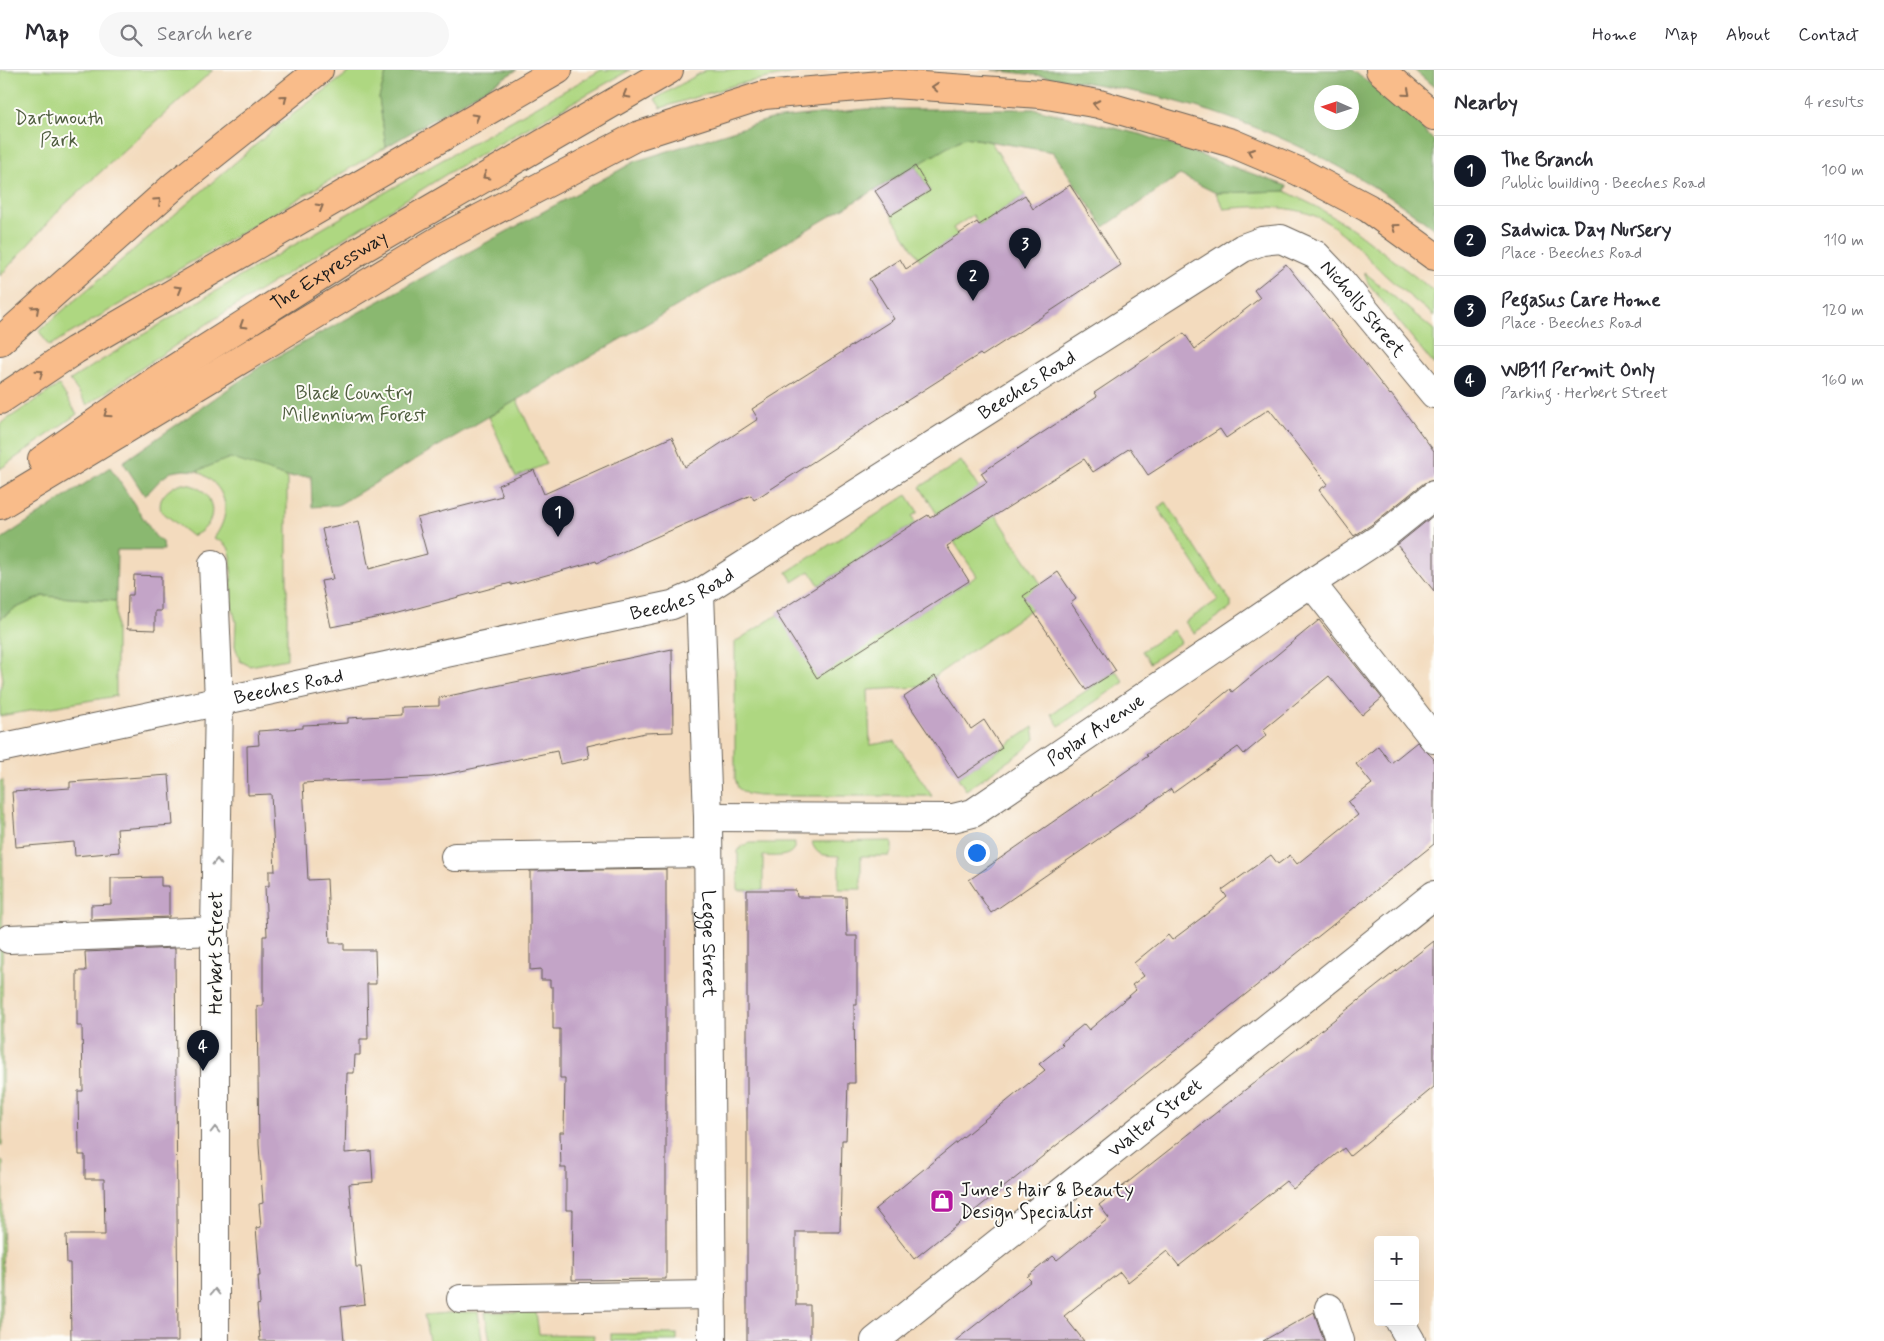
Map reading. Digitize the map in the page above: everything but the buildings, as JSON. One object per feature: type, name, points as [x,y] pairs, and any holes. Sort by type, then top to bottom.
[{"type":"highway","points":[[0,342],[175,185],[319,70]]},
{"type":"highway","points":[[0,400],[75,350],[558,70]]},
{"type":"highway","name":"The Expressway","points":[[0,490],[158,378],[354,254],[668,70]]},
{"type":"highway","points":[[1380,70],[1434,116]]},
{"type":"highway","points":[[0,505],[444,237],[637,136],[764,95],[893,84],[1041,94],[1099,104],[1232,143],[1298,171],[1368,208],[1434,256]]},
{"type":"street","name":"Nicholls Street","points":[[1281,239],[1316,256],[1340,280],[1434,394]]},
{"type":"street","name":"Beeches Road","points":[[0,748],[219,700],[672,606],[700,593],[1243,248],[1262,241],[1281,239]]},
{"type":"street","name":"Poplar Avenue","points":[[708,817],[953,818],[973,813],[1383,536],[1434,495]]},
{"type":"street","name":"Herbert Street","points":[[213,564],[219,700],[216,931],[215,1341]]},
{"type":"street","points":[[1311,583],[1434,739]]},
{"type":"street","name":"Legge Street","points":[[700,593],[708,817],[712,1341]]},
{"type":"street","points":[[455,857],[708,853]]},
{"type":"street","name":"Walter Street","points":[[875,1341],[1434,895]]},
{"type":"street","points":[[9,939],[216,931]]},
{"type":"street","points":[[460,1299],[712,1295]]},
{"type":"street","points":[[1329,1308],[1340,1341]]},
{"type":"street","points":[[1402,1326],[1411,1341]]},
{"type":"green space","name":"Dartmouth Park","points":[[0,70],[213,70],[63,206],[0,276]]},
{"type":"green space","points":[[352,70],[387,70],[379,98],[386,147],[49,346],[39,331],[280,124]]},
{"type":"green space","points":[[387,70],[517,70],[386,147],[379,98]]},
{"type":"green space","points":[[601,70],[630,70],[453,170],[216,318],[87,405],[70,380],[267,261]]},
{"type":"green space","points":[[706,70],[808,70],[738,84],[661,108],[655,99]]},
{"type":"green space","points":[[992,70],[1352,70],[1406,111],[1434,141],[1434,229],[1408,209],[1351,173],[1290,142],[1259,129],[1228,117],[1172,100],[1069,80]]},
{"type":"green space","points":[[1414,70],[1434,70],[1434,87]]},
{"type":"green space","name":"Black Country Millennium Forest","points":[[866,109],[1036,109],[1143,135],[1287,186],[1285,191],[1216,193],[1180,175],[1104,227],[1053,152],[965,137],[338,505],[312,507],[311,476],[287,477],[230,458],[197,471],[171,472],[161,479],[145,496],[123,462],[264,364],[636,161],[771,119]]},
{"type":"green space","points":[[965,137],[991,142],[1025,195],[979,225],[973,215],[953,228],[979,267],[920,260],[891,215],[930,191],[915,166]]},
{"type":"green space","points":[[1285,191],[1317,207],[1353,229],[1434,291],[1434,316],[1390,280],[1349,239],[1319,218],[1297,210],[1276,207],[1224,209],[1216,193]]},
{"type":"green space","points":[[1364,272],[1434,330],[1434,365],[1368,283]]},
{"type":"green space","points":[[59,385],[77,414],[0,469],[0,424]]},
{"type":"green space","points":[[517,400],[546,464],[516,477],[489,417]]},
{"type":"green space","points":[[230,457],[287,477],[287,659],[250,666],[240,661],[235,646],[236,622],[232,606],[231,556],[228,547],[214,538],[224,518],[224,500],[215,484],[197,471]]},
{"type":"green space","points":[[961,461],[1041,584],[1032,609],[919,687],[868,690],[870,745],[895,741],[932,796],[758,796],[747,794],[738,788],[735,778],[735,642],[777,615],[872,642],[977,576],[954,542],[979,525],[962,498],[937,514],[920,487]]},
{"type":"green space","points":[[110,467],[155,536],[163,543],[164,550],[117,550],[116,601],[43,596],[14,609],[0,619],[0,540]]},
{"type":"green space","points":[[179,484],[191,485],[200,490],[207,496],[211,505],[212,514],[209,523],[192,536],[161,511],[160,506],[164,494]]},
{"type":"green space","points":[[907,495],[918,512],[912,516],[915,523],[819,585],[810,571],[793,582],[787,572]]},
{"type":"green space","points":[[1166,502],[1231,602],[1231,608],[1194,633],[1185,622],[1218,600],[1158,508]]},
{"type":"green space","points":[[43,596],[116,601],[116,696],[0,716],[0,689],[3,679],[0,661],[0,619],[14,609]]},
{"type":"green space","points":[[1173,630],[1181,642],[1150,663],[1142,651]]},
{"type":"green space","points":[[1116,671],[1124,682],[1059,726],[1051,714]]},
{"type":"green space","points":[[1033,727],[1035,739],[1023,751],[966,790],[958,778]]},
{"type":"green space","points":[[3,780],[2,1145],[0,1145],[0,781]]},
{"type":"green space","points":[[892,841],[892,850],[889,856],[861,856],[861,889],[839,889],[839,856],[819,853],[812,842]]},
{"type":"green space","points":[[749,843],[795,843],[794,848],[788,854],[783,856],[763,856],[763,890],[738,890],[738,851],[742,846]]},
{"type":"green space","points":[[0,1161],[3,1162],[2,1341],[0,1341]]},
{"type":"green space","points":[[478,1312],[482,1341],[429,1341],[424,1315]]},
{"type":"green space","points":[[485,1312],[536,1312],[539,1334],[594,1335],[593,1341],[490,1341]]},
{"type":"green space","points":[[611,1334],[677,1334],[677,1341],[611,1341]]},
{"type":"place","name":"Pegasus Care Home","points":[[1025,269]]},
{"type":"place","name":"Sadwica Day Nursery","points":[[973,301]]},
{"type":"place","name":"The Branch","points":[[558,537]]},
{"type":"place","name":"WB11 Permit Only","points":[[203,1071]]},
{"type":"place","name":"June's Hair & Beauty Design Specialist","points":[[942,1201]]}]
